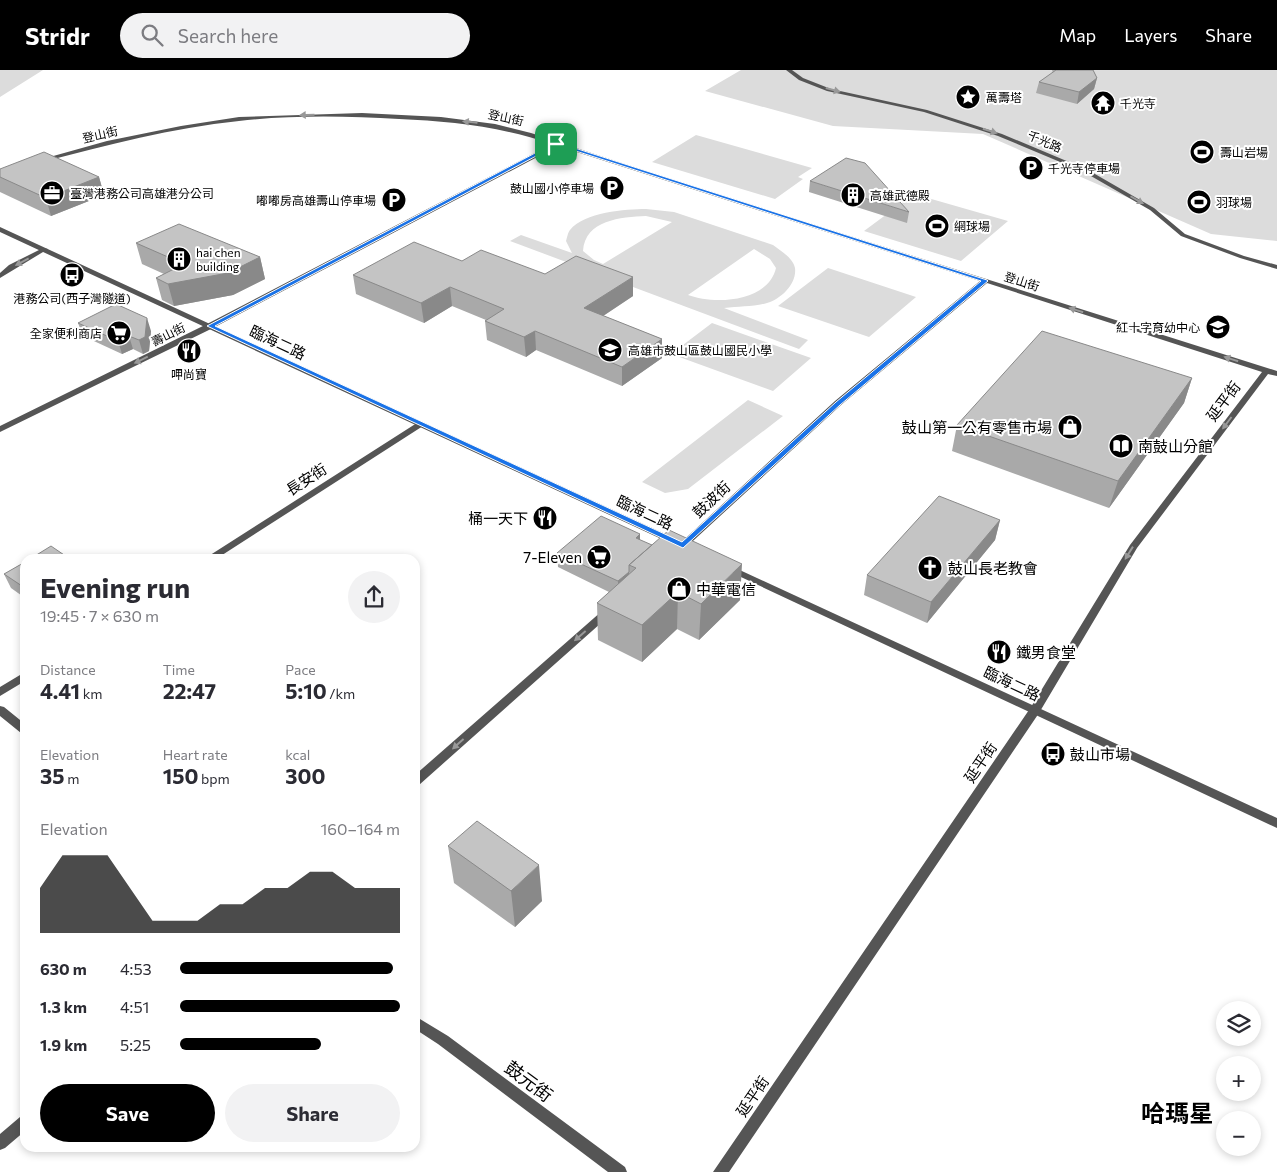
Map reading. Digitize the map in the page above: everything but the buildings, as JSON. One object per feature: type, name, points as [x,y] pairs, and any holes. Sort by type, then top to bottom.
[{"type":"street","name":"千光路","points":[[789,70],[801,79],[829,90],[925,111],[1000,135],[1086,171],[1152,209],[1183,235],[1242,257],[1277,267]]},
{"type":"street","name":"登山街","points":[[32,162],[107,143],[181,128],[269,117],[362,115],[441,119],[495,126],[529,134],[1277,374]]},
{"type":"street","name":"壽山街","points":[[0,429],[210,326],[556,144]]},
{"type":"street","name":"臨海二路","points":[[0,229],[686,548]]},
{"type":"street","points":[[0,276],[12,267],[45,250]]},
{"type":"street","name":"鼓波街","points":[[671,556],[686,548],[838,403],[985,281]]},
{"type":"street","name":"延平街","points":[[720,1172],[1034,710],[1133,547],[1267,370]]},
{"type":"street","name":"長安街","points":[[216,554],[420,424]]},
{"type":"street","name":"臨海二路","points":[[720,564],[1277,823]]},
{"type":"street","points":[[420,778],[617,604]]},
{"type":"street","points":[[0,692],[20,679]]},
{"type":"street","points":[[0,710],[20,726]]},
{"type":"street","name":"鼓元街","points":[[420,1025],[443,1040],[620,1172]]},
{"type":"street","points":[[0,1143],[20,1126]]},
{"type":"shaded area","points":[[0,70],[43,70],[0,97]]},
{"type":"shaded area","points":[[741,70],[1277,70],[1277,241],[1211,234],[983,134],[833,126],[705,91]]},
{"type":"shaded area","points":[[696,135],[812,168],[798,177],[803,179],[775,199],[652,162]]},
{"type":"shaded area","name":"網球場","points":[[914,194],[1008,221],[961,261],[864,231]]},
{"type":"shaded area","points":[[638,209],[674,212],[773,245],[783,252],[794,264],[795,274],[791,285],[783,294],[772,301],[762,304],[724,308],[808,340],[799,349],[510,241],[521,235],[572,253],[566,241],[569,231],[576,224],[595,215]],"holes":[[[646,216],[672,222],[603,264],[594,260],[583,251],[585,241],[597,227],[616,219]],[[754,249],[770,259],[776,268],[771,279],[763,288],[752,294],[726,300],[712,300],[688,295]]]},
{"type":"shaded area","points":[[828,268],[916,297],[869,337],[778,306]]},
{"type":"shaded area","points":[[712,323],[811,358],[773,391],[671,354]]},
{"type":"shaded area","points":[[748,400],[783,416],[688,489],[665,493],[642,482]]},
{"type":"place","name":"萬壽塔","points":[[968,97]]},
{"type":"place","name":"千光寺","points":[[1103,103]]},
{"type":"place","name":"壽山岩場","points":[[1202,152]]},
{"type":"place","name":"千光寺停車場","points":[[1031,168]]},
{"type":"place","name":"鼓山國小停車場","points":[[612,188]]},
{"type":"place","name":"臺灣港務公司高雄港分公司","points":[[52,193]]},
{"type":"place","name":"高雄武德殿","points":[[853,195]]},
{"type":"place","name":"嘟嘟房高雄壽山停車場","points":[[394,200]]},
{"type":"place","name":"羽球場","points":[[1199,202]]},
{"type":"place","name":"網球場","points":[[937,226]]},
{"type":"place","name":"hai chen building","points":[[179,259]]},
{"type":"place","name":"港務公司(西子灣隧道)","points":[[72,275]]},
{"type":"place","name":"紅十字育幼中心","points":[[1218,327]]},
{"type":"place","name":"全家便利商店","points":[[119,333]]},
{"type":"place","name":"高雄市鼓山區鼓山國民小學","points":[[610,350]]},
{"type":"place","name":"呷尚寶","points":[[189,351]]},
{"type":"place","name":"鼓山第一公有零售市場","points":[[1070,427]]},
{"type":"place","name":"南鼓山分館","points":[[1121,446]]},
{"type":"place","name":"桶一天下","points":[[545,518]]},
{"type":"place","name":"7-Eleven","points":[[599,557]]},
{"type":"place","name":"鼓山長老教會","points":[[930,568]]},
{"type":"place","name":"中華電信","points":[[679,589]]},
{"type":"place","name":"鐵男食堂","points":[[999,652]]},
{"type":"place","name":"鼓山市場","points":[[1053,754]]},
{"type":"district","name":"哈瑪星","points":[[1177,1112]]},
{"type":"route","points":[[556,144],[985,281],[838,403],[683,546],[210,326],[556,144]]}]
